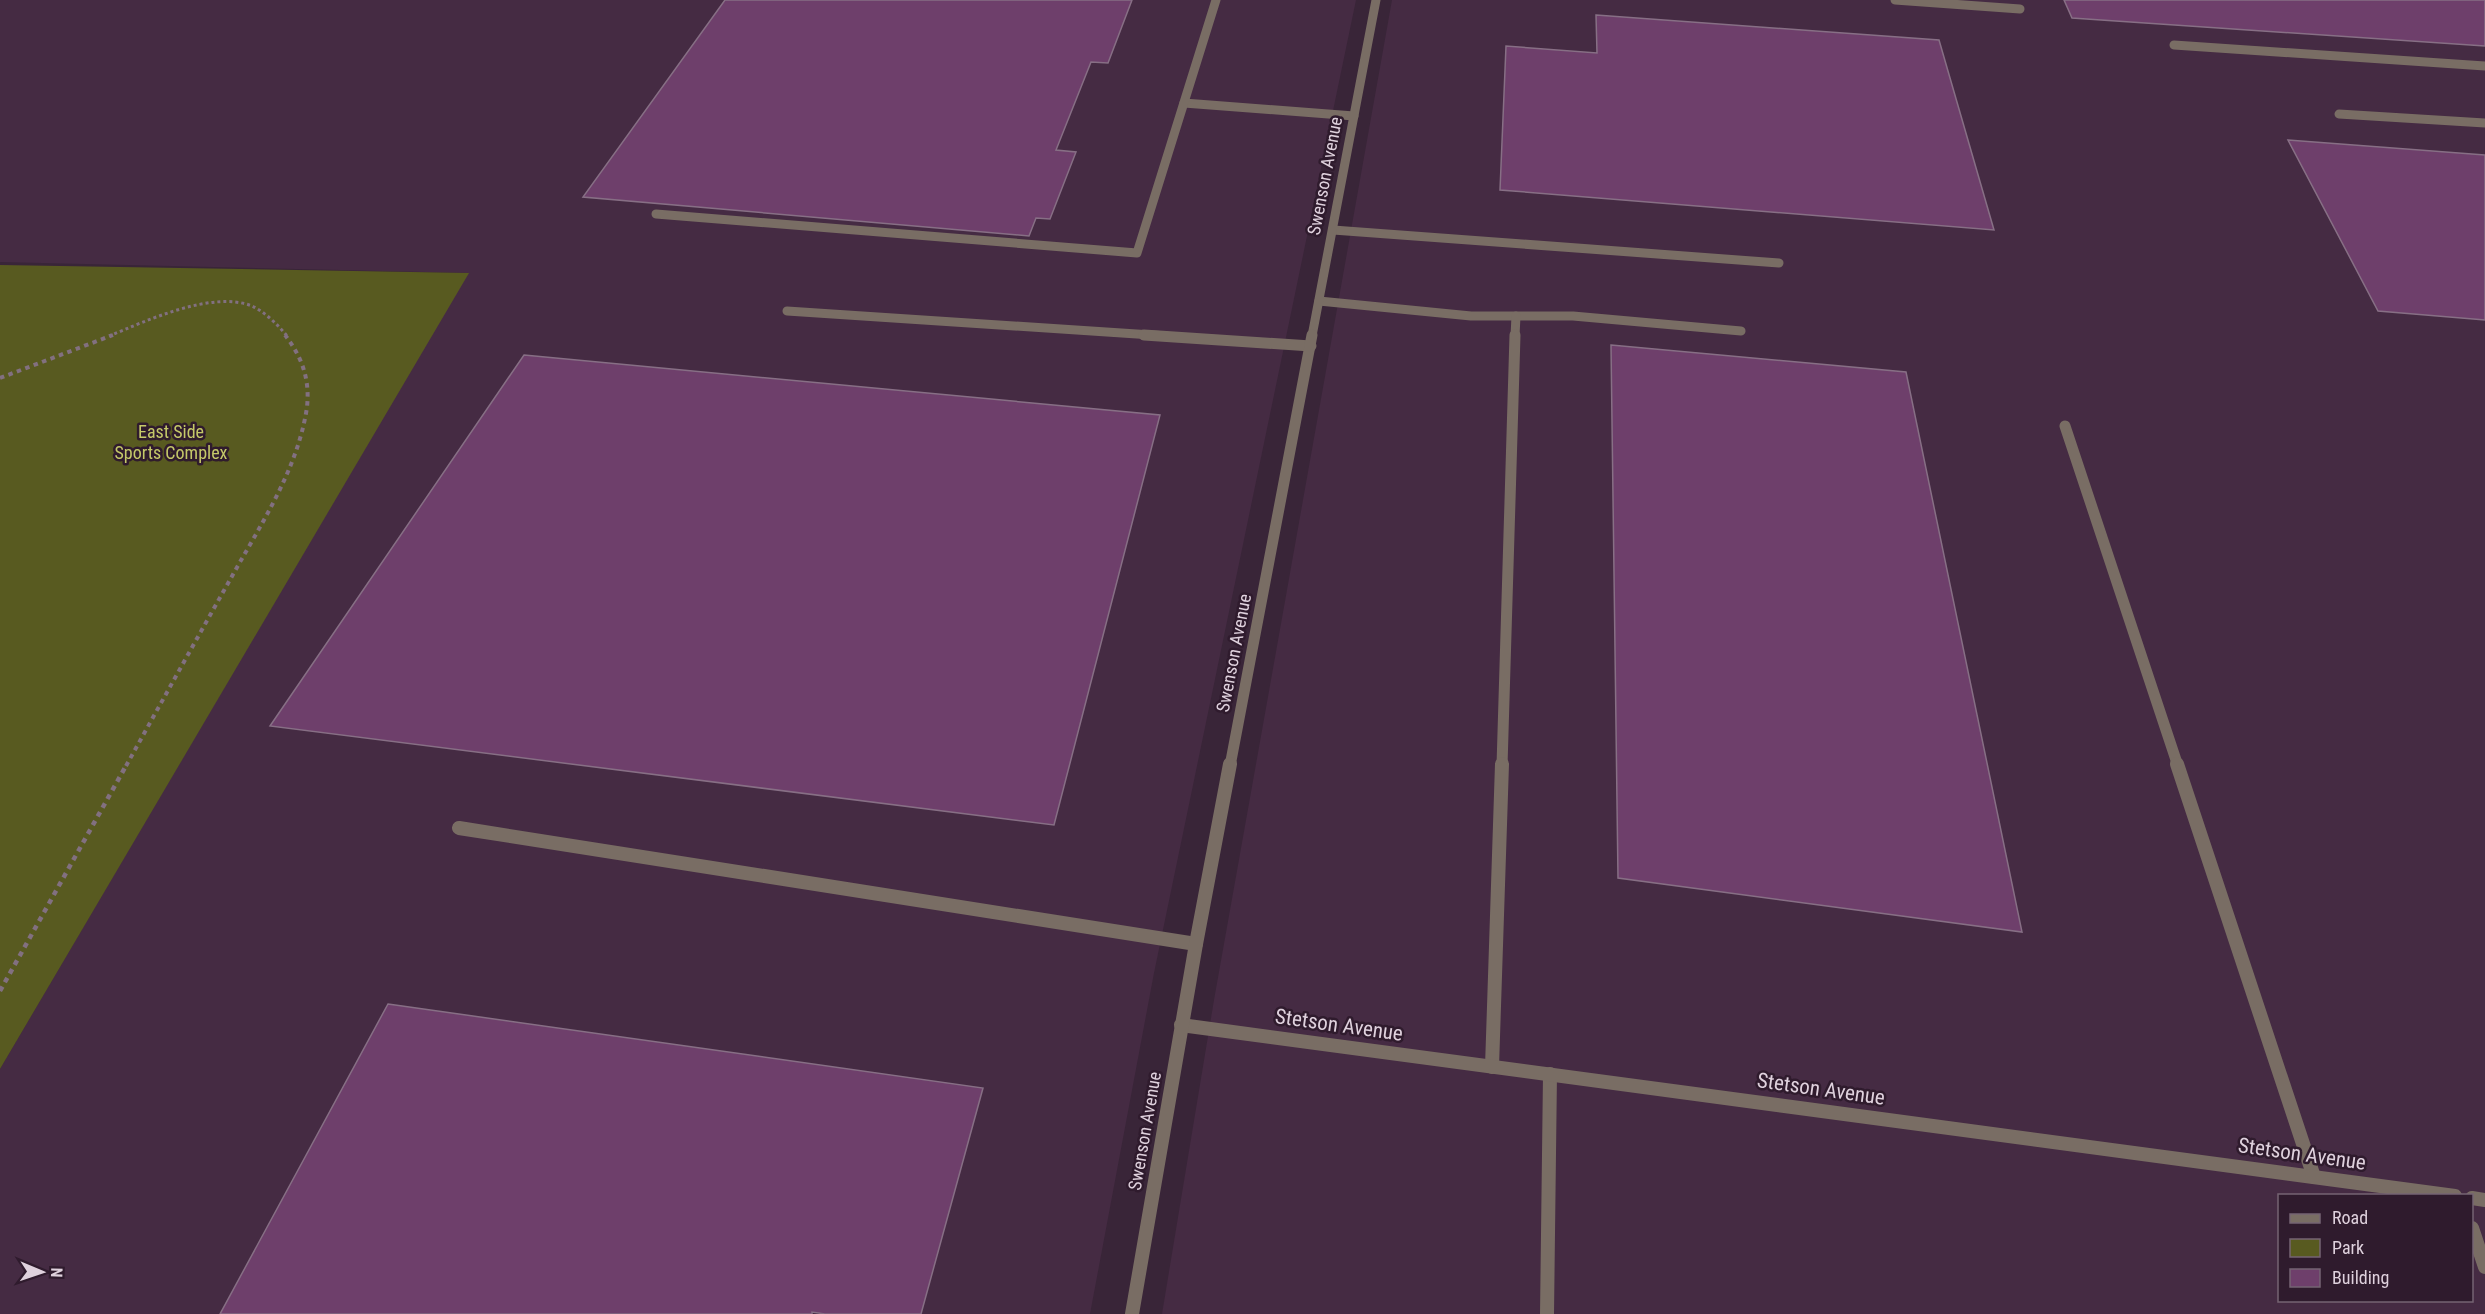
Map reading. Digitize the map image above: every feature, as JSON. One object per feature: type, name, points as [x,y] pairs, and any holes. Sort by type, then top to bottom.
[{"type":"street","points":[[656,214],[1137,253],[1216,0]]},
{"type":"street","name":"Swenson Avenue","points":[[1132,1314],[1181,1024],[1376,0]]},
{"type":"street","points":[[1894,0],[2020,9]]},
{"type":"street","points":[[2174,45],[2485,66]]},
{"type":"street","points":[[1184,103],[1354,116]]},
{"type":"street","points":[[2339,114],[2485,123]]},
{"type":"street","points":[[1333,230],[1779,263]]},
{"type":"street","points":[[1319,301],[1470,316],[1573,316],[1741,332]]},
{"type":"street","points":[[787,310],[1311,346]]},
{"type":"street","points":[[1492,1067],[1516,316]]},
{"type":"street","points":[[2065,426],[2314,1177]]},
{"type":"street","points":[[459,828],[1196,944]]},
{"type":"street","name":"Stetson Avenue","points":[[1181,1024],[2440,1194]]},
{"type":"street","points":[[1547,1314],[1550,1074]]},
{"type":"street","points":[[2473,1231],[2485,1267]]},
{"type":"path","points":[[0,378],[174,311],[216,303],[249,306],[271,319],[295,345],[309,389],[306,419],[284,482],[0,991]]},
{"type":"shaded area","points":[[0,0],[1356,0],[1154,973],[1090,1314],[0,1314],[0,1069],[468,273],[0,262]]},
{"type":"shaded area","points":[[1392,0],[2485,0],[2485,1314],[1162,1314],[1214,1000]]},
{"type":"green space","name":"East Side Sports Complex","points":[[0,265],[469,273],[0,1069]]},
{"type":"building","points":[[725,0],[1132,0],[1108,63],[1091,62],[1056,150],[1076,152],[1050,219],[1036,218],[1029,236],[583,197]]},
{"type":"building","points":[[2064,0],[2485,0],[2485,46],[2072,18]]},
{"type":"building","points":[[1596,15],[1939,40],[1994,230],[1500,190],[1506,46],[1597,53]]},
{"type":"building","points":[[2288,140],[2485,155],[2485,320],[2378,311]]},
{"type":"building","points":[[1611,345],[1906,372],[2022,932],[1618,878]]},
{"type":"building","points":[[524,355],[1160,415],[1054,825],[270,726]]},
{"type":"building","points":[[388,1004],[983,1088],[921,1314],[812,1312],[812,1314],[220,1314]]}]
